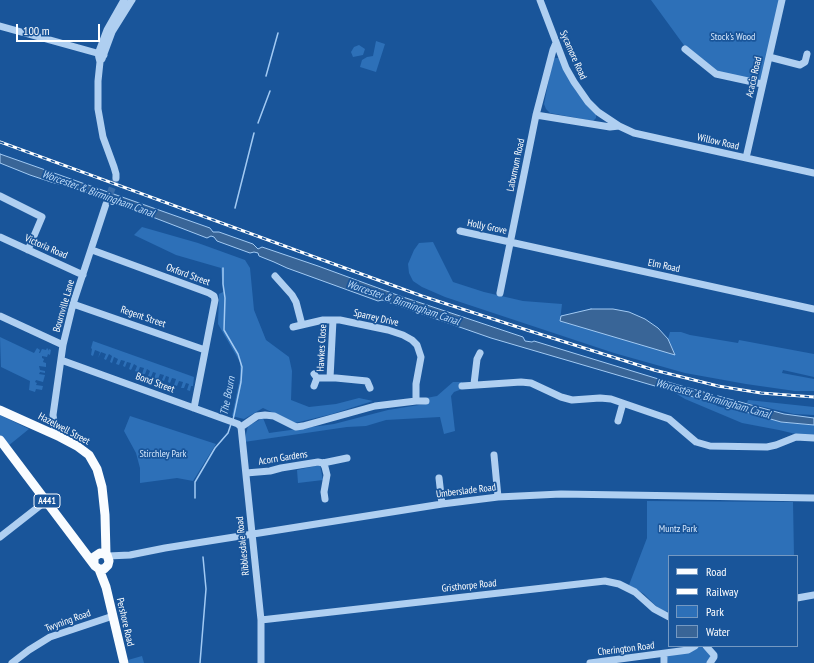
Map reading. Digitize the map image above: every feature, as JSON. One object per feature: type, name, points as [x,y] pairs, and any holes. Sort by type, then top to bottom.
[{"type":"main road","name":"Hazelwell Street","points":[[0,410],[77,446],[89,455],[97,469],[102,487],[105,514],[104,562]]},
{"type":"main road","name":"A441","points":[[0,440],[46,501],[104,562]]},
{"type":"main road","name":"Pershore Road","points":[[104,562],[106,587],[121,662]]},
{"type":"street","points":[[116,178],[114,167],[103,137],[98,109],[98,82],[101,54],[124,4],[132,0]]},
{"type":"street","name":"Sycamore Road","points":[[540,0],[556,43],[574,82],[581,94],[598,112]]},
{"type":"street","name":"Acacia Road","points":[[746,158],[782,0]]},
{"type":"street","points":[[0,26],[101,54]]},
{"type":"street","name":"Laburnum Road","points":[[500,293],[536,115],[556,43]]},
{"type":"street","points":[[685,49],[716,74],[762,84]]},
{"type":"street","points":[[769,57],[800,65],[805,62],[807,54]]},
{"type":"street","name":"Willow Road","points":[[598,112],[619,126],[634,133],[814,173]]},
{"type":"street","name":"Willow Road","points":[[536,115],[610,127],[619,126]]},
{"type":"street","points":[[0,196],[42,217],[28,250]]},
{"type":"street","name":"Bournville Lane","points":[[45,430],[49,427],[53,415],[61,360],[74,304],[106,204]]},
{"type":"street","name":"Holly Grove","points":[[460,231],[510,242]]},
{"type":"street","name":"Victoria Road","points":[[0,237],[83,275]]},
{"type":"street","name":"Elm Road","points":[[510,242],[814,309]]},
{"type":"street","name":"Oxford Street","points":[[92,250],[214,296],[215,300],[194,408]]},
{"type":"street","points":[[275,276],[279,286],[296,302],[302,325]]},
{"type":"street","name":"Regent Street","points":[[74,304],[206,350]]},
{"type":"street","points":[[0,316],[64,345]]},
{"type":"street","name":"Sparrey Drive","points":[[293,327],[323,320],[340,320],[403,334],[418,345],[421,357],[416,384],[416,401]]},
{"type":"street","name":"Hawkes Close","points":[[330,378],[333,320]]},
{"type":"street","points":[[474,384],[476,357]]},
{"type":"street","name":"Bond Street","points":[[61,360],[239,425]]},
{"type":"street","name":"Hawkes Close","points":[[314,386],[316,376],[370,381]]},
{"type":"street","points":[[462,386],[521,382],[532,384],[561,397],[572,400],[600,398],[623,403],[669,419],[696,442],[710,446],[767,447],[776,446],[796,437],[814,438]]},
{"type":"street","points":[[239,425],[257,416],[265,415],[274,416],[296,427],[374,406],[416,401],[426,402]]},
{"type":"street","points":[[618,423],[623,403]]},
{"type":"street","name":"Bournville Lane","points":[[53,415],[55,429],[59,437]]},
{"type":"street","name":"Ribblesdale Road","points":[[239,425],[246,473],[261,620],[261,663]]},
{"type":"street","points":[[494,455],[498,497]]},
{"type":"street","name":"Acorn Gardens","points":[[246,473],[270,471],[318,462],[323,464],[347,458]]},
{"type":"street","points":[[323,464],[327,475],[324,492],[325,499]]},
{"type":"street","points":[[439,478],[442,504]]},
{"type":"street","name":"Umberslade Road","points":[[104,562],[125,556],[252,534],[442,504],[498,497],[561,494],[814,498]]},
{"type":"street","points":[[0,537],[46,501]]},
{"type":"street","name":"Gristhorpe Road","points":[[261,620],[605,581],[619,584],[634,592],[654,609],[668,617]]},
{"type":"street","points":[[798,598],[814,595]]},
{"type":"street","name":"Twyning Road","points":[[12,663],[50,637],[113,616]]},
{"type":"street","name":"Cherington Road","points":[[590,663],[664,654],[688,650],[693,647]]},
{"type":"street","points":[[707,647],[714,655],[710,663]]},
{"type":"street","name":"Cherington Road","points":[[664,654],[664,663]]},
{"type":"green space","name":"Stock's Wood","points":[[651,0],[781,0],[761,82],[717,72],[686,48]]},
{"type":"green space","points":[[376,41],[385,44],[376,72],[360,67],[362,60],[373,56]]},
{"type":"green space","points":[[359,45],[365,49],[363,55],[353,57],[351,52],[354,47]]},
{"type":"green space","points":[[559,58],[576,91],[596,114],[596,118],[593,121],[550,113],[546,109],[544,104],[553,59]]},
{"type":"green space","points":[[142,227],[198,243],[245,260],[250,268],[254,310],[266,340],[289,357],[292,371],[291,400],[309,407],[336,404],[359,398],[373,401],[332,414],[295,423],[263,408],[244,419],[232,416],[240,378],[240,362],[218,324],[219,294],[223,292],[221,268],[176,255],[134,235]]},
{"type":"green space","points":[[433,242],[453,282],[484,292],[523,301],[562,304],[560,321],[675,354],[668,339],[670,332],[681,332],[690,335],[738,343],[739,340],[814,354],[814,377],[783,370],[782,373],[814,379],[814,391],[795,391],[685,373],[614,353],[445,297],[422,287],[413,281],[409,273],[408,264],[419,243]]},
{"type":"green space","points":[[0,337],[34,353],[37,348],[40,350],[39,353],[42,349],[46,350],[47,348],[48,351],[49,349],[51,350],[50,355],[48,354],[47,357],[42,356],[44,359],[43,362],[46,363],[46,367],[39,366],[40,370],[45,371],[45,373],[40,372],[39,374],[45,375],[43,382],[36,380],[35,382],[37,383],[36,385],[43,386],[42,390],[36,389],[35,392],[29,390],[30,381],[1,367]]},
{"type":"green space","points":[[93,341],[194,377],[193,386],[191,386],[190,391],[187,390],[189,384],[186,383],[184,388],[181,388],[183,382],[179,381],[177,386],[174,385],[176,379],[172,378],[170,383],[168,382],[169,377],[166,376],[164,381],[162,380],[164,375],[160,374],[158,379],[154,378],[156,373],[153,372],[151,377],[148,376],[150,371],[147,369],[145,374],[142,374],[144,368],[140,367],[137,372],[135,371],[137,366],[134,364],[131,370],[129,369],[131,363],[127,362],[125,367],[123,366],[125,361],[121,360],[119,365],[116,364],[118,359],[114,357],[112,363],[110,362],[112,356],[109,354],[106,360],[104,359],[106,354],[101,352],[98,358],[100,352],[95,350],[93,356],[91,355],[91,348]]},
{"type":"green space","points":[[453,382],[462,382],[462,389],[454,392],[451,396],[455,431],[444,434],[440,417],[386,420],[366,426],[347,427],[244,442],[248,426],[263,418],[269,433],[334,424],[388,410],[425,404],[426,398],[437,396]]},
{"type":"green space","points":[[672,391],[781,422],[814,425],[814,435],[800,435],[742,423],[685,399]]},
{"type":"green space","points":[[748,400],[814,407],[814,415],[794,414],[747,403]]},
{"type":"green space","points":[[0,415],[29,429],[8,446],[0,435]]},
{"type":"green space","name":"Stirchley Park","points":[[130,416],[216,444],[193,481],[177,478],[140,483],[140,468],[136,453],[124,431]]},
{"type":"green space","points":[[320,465],[323,480],[298,483],[297,470]]},
{"type":"green space","name":"Muntz Park","points":[[647,501],[793,502],[794,555],[668,555],[668,612],[657,607],[644,594],[629,585],[647,538]]},
{"type":"green space","points":[[695,647],[701,647],[711,654],[706,663],[668,663],[667,655]]},
{"type":"green space","points":[[142,656],[144,663],[129,663],[128,660]]},
{"type":"water","name":"Worcester & Birmingham Canal","points":[[0,154],[210,228],[213,232],[219,232],[253,244],[258,249],[262,247],[400,296],[523,337],[525,341],[534,341],[678,385],[784,414],[814,418],[814,425],[781,422],[491,338],[382,300],[378,301],[287,268],[259,256],[258,253],[250,253],[217,241],[214,237],[211,236],[207,238],[111,201],[30,175],[0,163]]},
{"type":"water","points":[[591,309],[613,309],[629,312],[645,319],[658,328],[668,339],[675,355],[560,321],[561,316]]},
{"type":"pier","points":[[709,391],[716,393],[724,408],[717,406]]},
{"type":"waterway","name":"The Bourn","points":[[266,76],[278,33]]},
{"type":"waterway","name":"The Bourn","points":[[258,123],[270,91]]},
{"type":"waterway","name":"The Bourn","points":[[235,208],[254,133]]},
{"type":"waterway","name":"The Bourn","points":[[223,268],[225,298],[224,330],[238,354],[242,367],[241,382],[233,420]]},
{"type":"waterway","name":"The Bourn","points":[[195,498],[195,482],[215,448],[228,433],[231,424]]},
{"type":"waterway","name":"The Bourn","points":[[200,663],[206,589],[203,557]]},
{"type":"tunnel","points":[[106,204],[116,178]]},
{"type":"railway","points":[[0,142],[422,296],[654,370],[718,386],[761,393],[814,397]]}]
